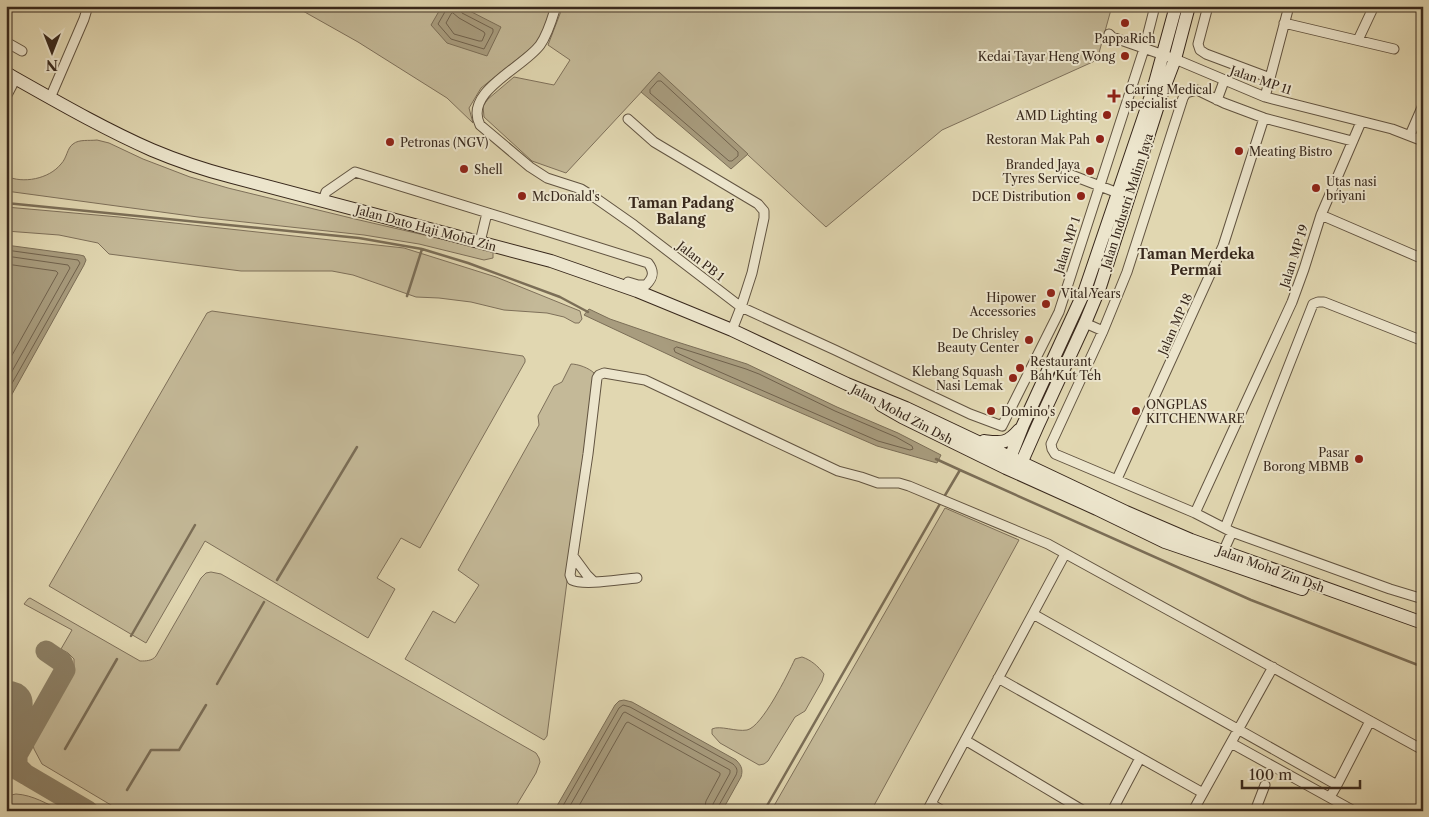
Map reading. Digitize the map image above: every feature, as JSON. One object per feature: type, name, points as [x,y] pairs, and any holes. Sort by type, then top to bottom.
[{"type":"main road","name":"Jalan Industri Malim Jaya","points":[[1014,465],[1038,425],[1086,323],[1100,287],[1162,93],[1176,6]]},
{"type":"main road","name":"Jalan Industri Malim Jaya","points":[[1014,465],[1024,425],[1085,290],[1118,193],[1190,6]]},
{"type":"main road","name":"Jalan Dato Haji Mohd Zin","points":[[11,76],[146,147],[190,164],[551,261],[637,291],[732,330],[847,384]]},
{"type":"main road","name":"Jalan Mohd Zin Dsh","points":[[847,384],[906,408],[974,440],[1014,465],[1048,475],[1191,540],[1420,626]]},
{"type":"main road","name":"Jalan Mohd Zin Dsh","points":[[847,384],[902,417],[1014,465],[1172,544],[1420,626]]},
{"type":"main road","points":[[974,440],[1006,442],[1024,425]]},
{"type":"main road","points":[[1038,425],[1033,446],[1033,456],[1048,475]]},
{"type":"street","points":[[50,98],[88,6]]},
{"type":"street","name":"Jalan PB 1","points":[[556,6],[547,32],[540,45],[531,55],[485,92],[478,104],[476,119],[480,125],[530,168],[547,178],[581,189],[618,214],[741,308]]},
{"type":"street","name":"Jalan MP 1","points":[[741,308],[970,414],[1002,426],[1059,312],[1144,48],[1155,6]]},
{"type":"street","points":[[1208,6],[1198,44],[1200,50],[1270,78]]},
{"type":"street","points":[[1265,97],[1289,6]]},
{"type":"street","points":[[1358,40],[1374,6]]},
{"type":"street","points":[[1284,23],[1394,48]]},
{"type":"street","name":"Jalan MP 11","points":[[1109,34],[1112,37],[1169,57],[1265,97],[1392,130],[1423,141]]},
{"type":"street","points":[[6,42],[22,51]]},
{"type":"street","points":[[6,97],[11,76]]},
{"type":"street","points":[[1218,100],[1224,80]]},
{"type":"street","points":[[1352,141],[1264,118],[1197,90],[1186,94],[1183,98],[1128,272],[1051,444],[1055,454],[1195,513],[1228,530],[1390,589],[1423,599]]},
{"type":"street","points":[[1410,136],[1423,105]]},
{"type":"street","name":"Jalan MP 18","points":[[1117,479],[1223,246],[1264,118]]},
{"type":"street","points":[[628,119],[654,142],[758,204],[764,211],[752,273],[732,330]]},
{"type":"street","name":"Jalan MP 19","points":[[1195,513],[1292,302],[1320,216],[1361,122]]},
{"type":"street","points":[[324,200],[326,192],[355,172],[648,263],[653,273],[651,280],[646,285],[638,285],[604,274],[586,273]]},
{"type":"street","points":[[1066,173],[1118,193]]},
{"type":"street","points":[[480,242],[487,213]]},
{"type":"street","points":[[1320,216],[1423,259]]},
{"type":"street","points":[[1224,552],[1228,530],[1313,304],[1324,302],[1423,341]]},
{"type":"street","points":[[1086,323],[1103,331]]},
{"type":"street","points":[[637,578],[576,582],[572,580],[570,575],[596,378],[604,373],[645,380],[838,471],[878,483],[909,486],[1030,536],[1423,750]]},
{"type":"street","points":[[943,811],[929,807],[1065,554]]},
{"type":"street","points":[[573,556],[594,582]]},
{"type":"street","points":[[1033,614],[1337,785]]},
{"type":"street","points":[[1193,811],[1273,667]]},
{"type":"street","points":[[998,678],[1203,793]]},
{"type":"street","points":[[1330,797],[1370,721]]},
{"type":"street","points":[[965,740],[1084,811]]},
{"type":"street","points":[[1231,743],[1354,811]]},
{"type":"street","points":[[1112,811],[1140,758]]},
{"type":"street","points":[[1255,811],[1265,785]]},
{"type":"shaded area","points":[[294,6],[552,6],[545,27],[536,44],[481,88],[469,108],[473,123],[447,98],[358,42]]},
{"type":"shaded area","points":[[563,6],[1112,6],[1097,60],[942,130],[826,227],[659,73],[566,173],[532,161],[484,117],[483,106],[488,99],[514,77],[554,85],[570,60],[548,45]]},
{"type":"shaded area","points":[[97,140],[109,143],[143,159],[190,177],[228,188],[489,250],[493,252],[493,258],[484,260],[419,244],[364,235],[198,217],[6,191],[6,176],[28,180],[43,176],[61,164],[69,148],[75,142]]},
{"type":"shaded area","points":[[6,207],[119,217],[404,248],[496,277],[580,311],[582,319],[579,323],[575,323],[564,317],[547,313],[504,310],[471,302],[416,297],[353,275],[332,271],[241,271],[109,254],[98,243],[59,235],[6,231]]},
{"type":"shaded area","points":[[212,311],[523,356],[525,359],[420,548],[401,538],[377,578],[395,589],[368,638],[205,541],[146,643],[49,586],[207,313]]},
{"type":"shaded area","points":[[571,364],[589,369],[594,373],[547,736],[544,740],[405,659],[433,611],[455,623],[479,585],[458,570],[539,425],[538,416],[554,386],[562,382]]},
{"type":"shaded area","points":[[945,508],[1019,540],[871,811],[771,811]]},
{"type":"shaded area","points":[[206,573],[221,574],[536,753],[540,762],[536,773],[513,811],[121,811],[42,764],[32,741],[67,684],[74,668],[74,659],[61,649],[72,630],[24,604],[28,599],[30,598],[140,661],[147,661],[156,656],[201,578]]},
{"type":"shaded area","points":[[802,657],[822,671],[824,674],[822,681],[805,711],[795,717],[768,761],[759,765],[720,743],[712,734],[712,729],[747,730],[753,727],[774,699],[795,659]]},
{"type":"shaded area","points":[[16,794],[34,798],[62,811],[6,811],[6,796]]},
{"type":"water","points":[[442,6],[460,6],[501,27],[487,56],[447,43],[431,25]]},
{"type":"water","points":[[659,72],[748,154],[731,169],[641,92]]},
{"type":"water","points":[[6,245],[80,255],[84,256],[86,260],[6,405]]},
{"type":"water","points":[[589,309],[610,319],[747,364],[837,407],[898,433],[941,455],[937,463],[877,446],[695,367],[584,315]]},
{"type":"water","points":[[619,701],[632,702],[738,762],[742,768],[741,777],[722,811],[554,811],[615,705]]},
{"type":"waterway","points":[[6,203],[359,238],[422,249],[468,263],[560,297],[588,312]]},
{"type":"waterway","points":[[407,296],[422,249]]},
{"type":"waterway","points":[[277,580],[357,447]]},
{"type":"waterway","points":[[936,459],[960,470]]},
{"type":"waterway","points":[[944,497],[960,470],[1251,600],[1423,667]]},
{"type":"waterway","points":[[764,811],[941,502]]},
{"type":"waterway","points":[[131,636],[195,525]]},
{"type":"waterway","points":[[217,684],[264,602]]},
{"type":"waterway","points":[[65,749],[117,659]]},
{"type":"waterway","points":[[127,790],[151,750],[179,750],[206,705]]},
{"type":"taxiway","points":[[25,774],[17,766],[17,755],[65,670],[62,662],[46,651]]},
{"type":"taxiway","points":[[6,691],[16,693],[21,698],[22,704],[18,719],[6,740]]},
{"type":"taxiway","points":[[13,767],[88,811]]},
{"type":"place","name":"PappaRich","points":[[1125,23]]},
{"type":"place","name":"Kedai Tayar Heng Wong","points":[[1125,56]]},
{"type":"place","name":"Caring Medical specialist","points":[[1114,96]]},
{"type":"place","name":"AMD Lighting","points":[[1107,115]]},
{"type":"place","name":"Restoran Mak Pah","points":[[1100,139]]},
{"type":"place","name":"Petronas (NGV)","points":[[390,142]]},
{"type":"place","name":"Meating Bistro","points":[[1239,151]]},
{"type":"place","name":"Shell","points":[[464,169]]},
{"type":"place","name":"Branded Jaya Tyres Service","points":[[1090,171]]},
{"type":"place","name":"Utas nasi briyani","points":[[1316,188]]},
{"type":"place","name":"McDonald's","points":[[522,196]]},
{"type":"place","name":"DCE Distribution","points":[[1081,196]]},
{"type":"place","name":"Vital Years","points":[[1051,293]]},
{"type":"place","name":"Hipower Accessories","points":[[1046,304]]},
{"type":"place","name":"De Chrisley Beauty Center","points":[[1029,340]]},
{"type":"place","name":"Restaurant Bah Kut Teh","points":[[1020,368]]},
{"type":"place","name":"Klebang Squash Nasi Lemak","points":[[1013,378]]},
{"type":"place","name":"Domino's","points":[[991,411]]},
{"type":"place","name":"ONGPLAS KITCHENWARE","points":[[1136,411]]},
{"type":"place","name":"Pasar Borong MBMB","points":[[1359,459]]},
{"type":"district","name":"Taman Padang Balang","points":[[681,212]]},
{"type":"district","name":"Taman Merdeka Permai","points":[[1196,262]]}]
